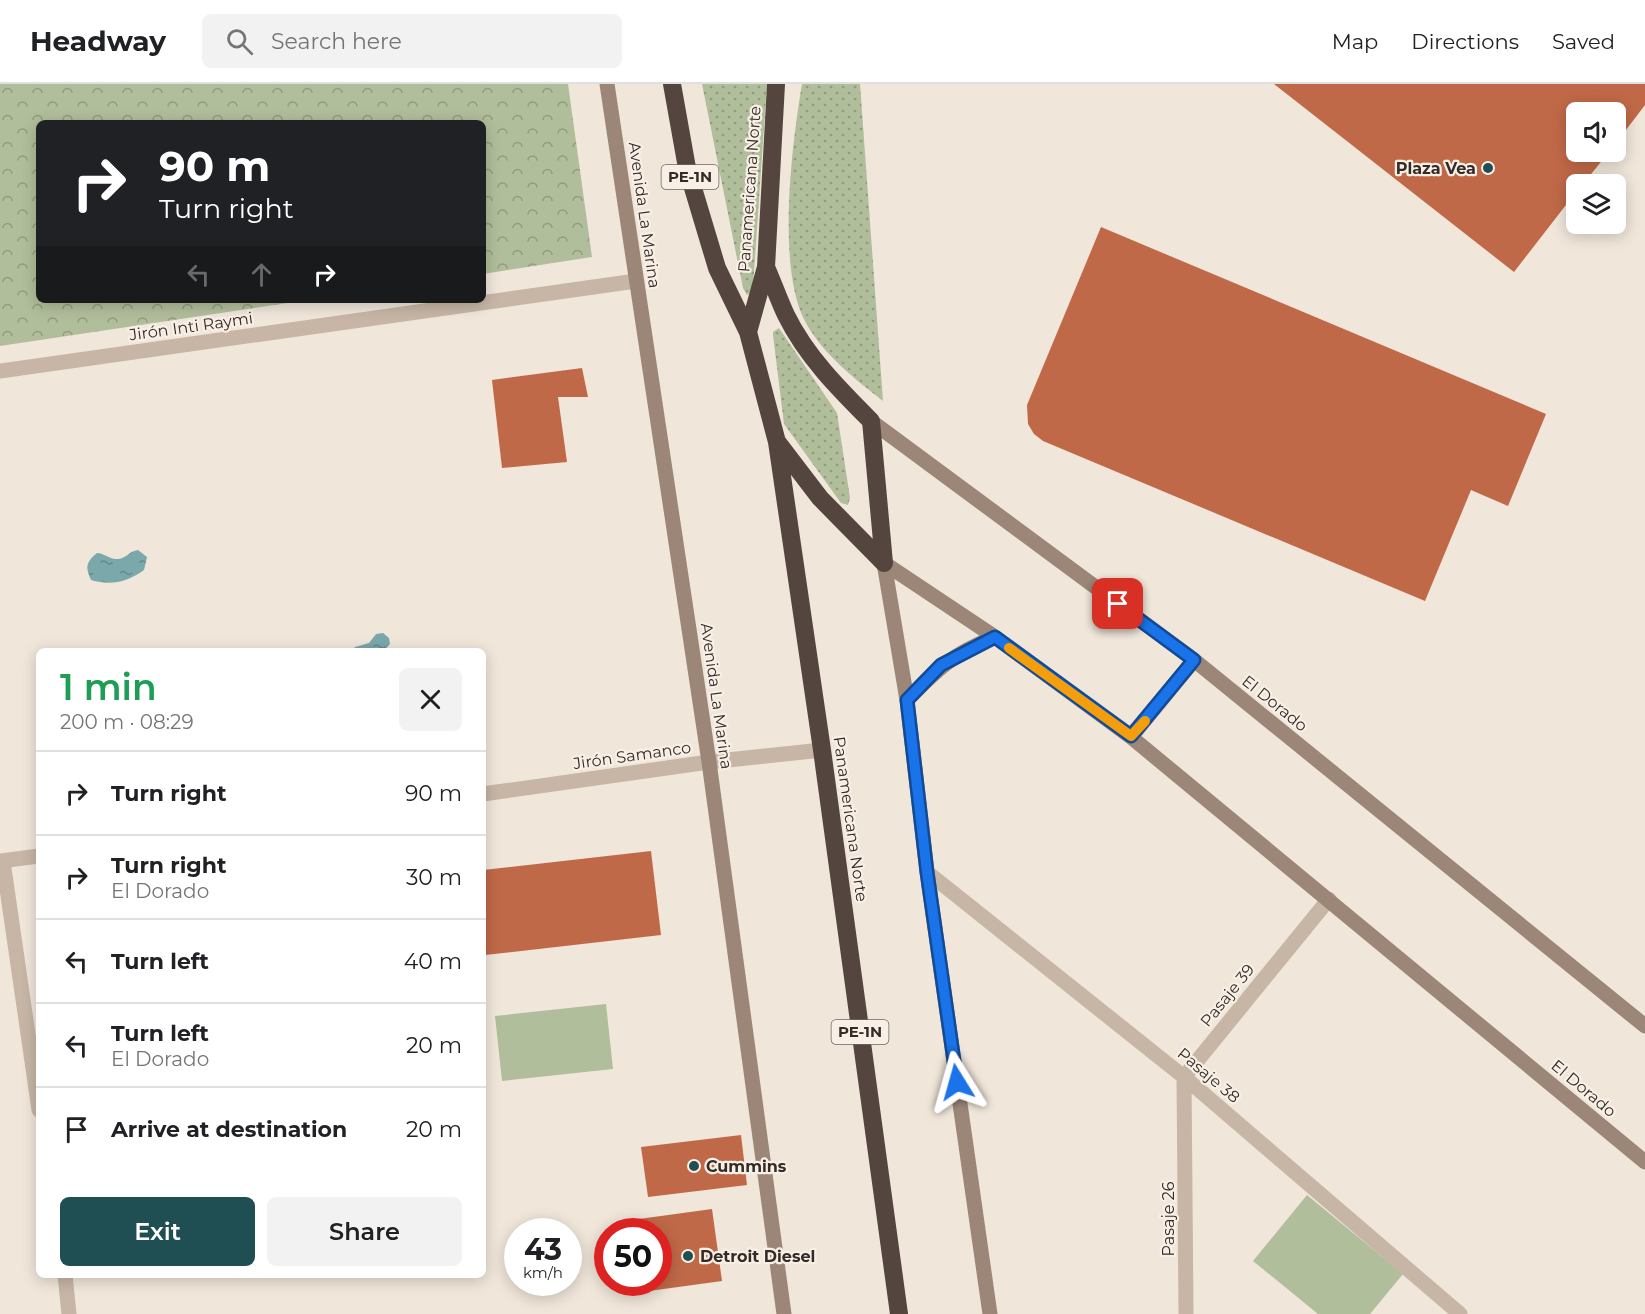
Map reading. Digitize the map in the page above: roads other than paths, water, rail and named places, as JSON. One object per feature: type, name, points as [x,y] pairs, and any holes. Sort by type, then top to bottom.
[{"type":"highway","name":"Panamericana Norte","points":[[672,84],[687,168],[717,268],[748,332],[777,442],[822,750],[899,1314]]},
{"type":"highway","name":"Panamericana Norte","points":[[748,332],[766,267],[776,84]]},
{"type":"highway","points":[[766,267],[787,316],[811,355],[871,421],[884,563]]},
{"type":"highway","points":[[777,442],[820,498],[884,563]]},
{"type":"main road","name":"Avenida La Marina","points":[[607,84],[709,762],[783,1314]]},
{"type":"main road","name":"El Dorado","points":[[871,421],[1194,660],[1645,1026]]},
{"type":"main road","name":"El Dorado","points":[[884,563],[995,637],[1131,736],[1645,1162]]},
{"type":"main road","points":[[884,563],[907,700],[927,872],[990,1314]]},
{"type":"main road","points":[[907,700],[941,665],[995,637]]},
{"type":"main road","points":[[1131,736],[1194,660]]},
{"type":"street","name":"Jirón Inti Raymi","points":[[486,302],[636,281]]},
{"type":"street","name":"Jirón Inti Raymi","points":[[0,371],[481,303]]},
{"type":"street","name":"Jirón Samanco","points":[[486,794],[709,762],[822,750]]},
{"type":"street","points":[[36,856],[1,861],[36,1090]]},
{"type":"street","name":"Pasaje 38","points":[[927,872],[1184,1077],[1460,1314]]},
{"type":"street","name":"Pasaje 39","points":[[1184,1077],[1329,899]]},
{"type":"street","name":"Pasaje 26","points":[[1184,1077],[1186,1314]]},
{"type":"street","points":[[65,1278],[69,1314]]},
{"type":"water","points":[[138,550],[147,557],[144,570],[138,574],[112,583],[91,580],[88,565],[97,553],[119,559]]},
{"type":"water","points":[[383,633],[389,638],[390,644],[387,648],[354,648],[369,643],[376,634]]},
{"type":"place","name":"Plaza Vea","points":[[1488,168]]},
{"type":"place","name":"Cummins","points":[[694,1166]]},
{"type":"place","name":"Detroit Diesel","points":[[688,1256]]}]
